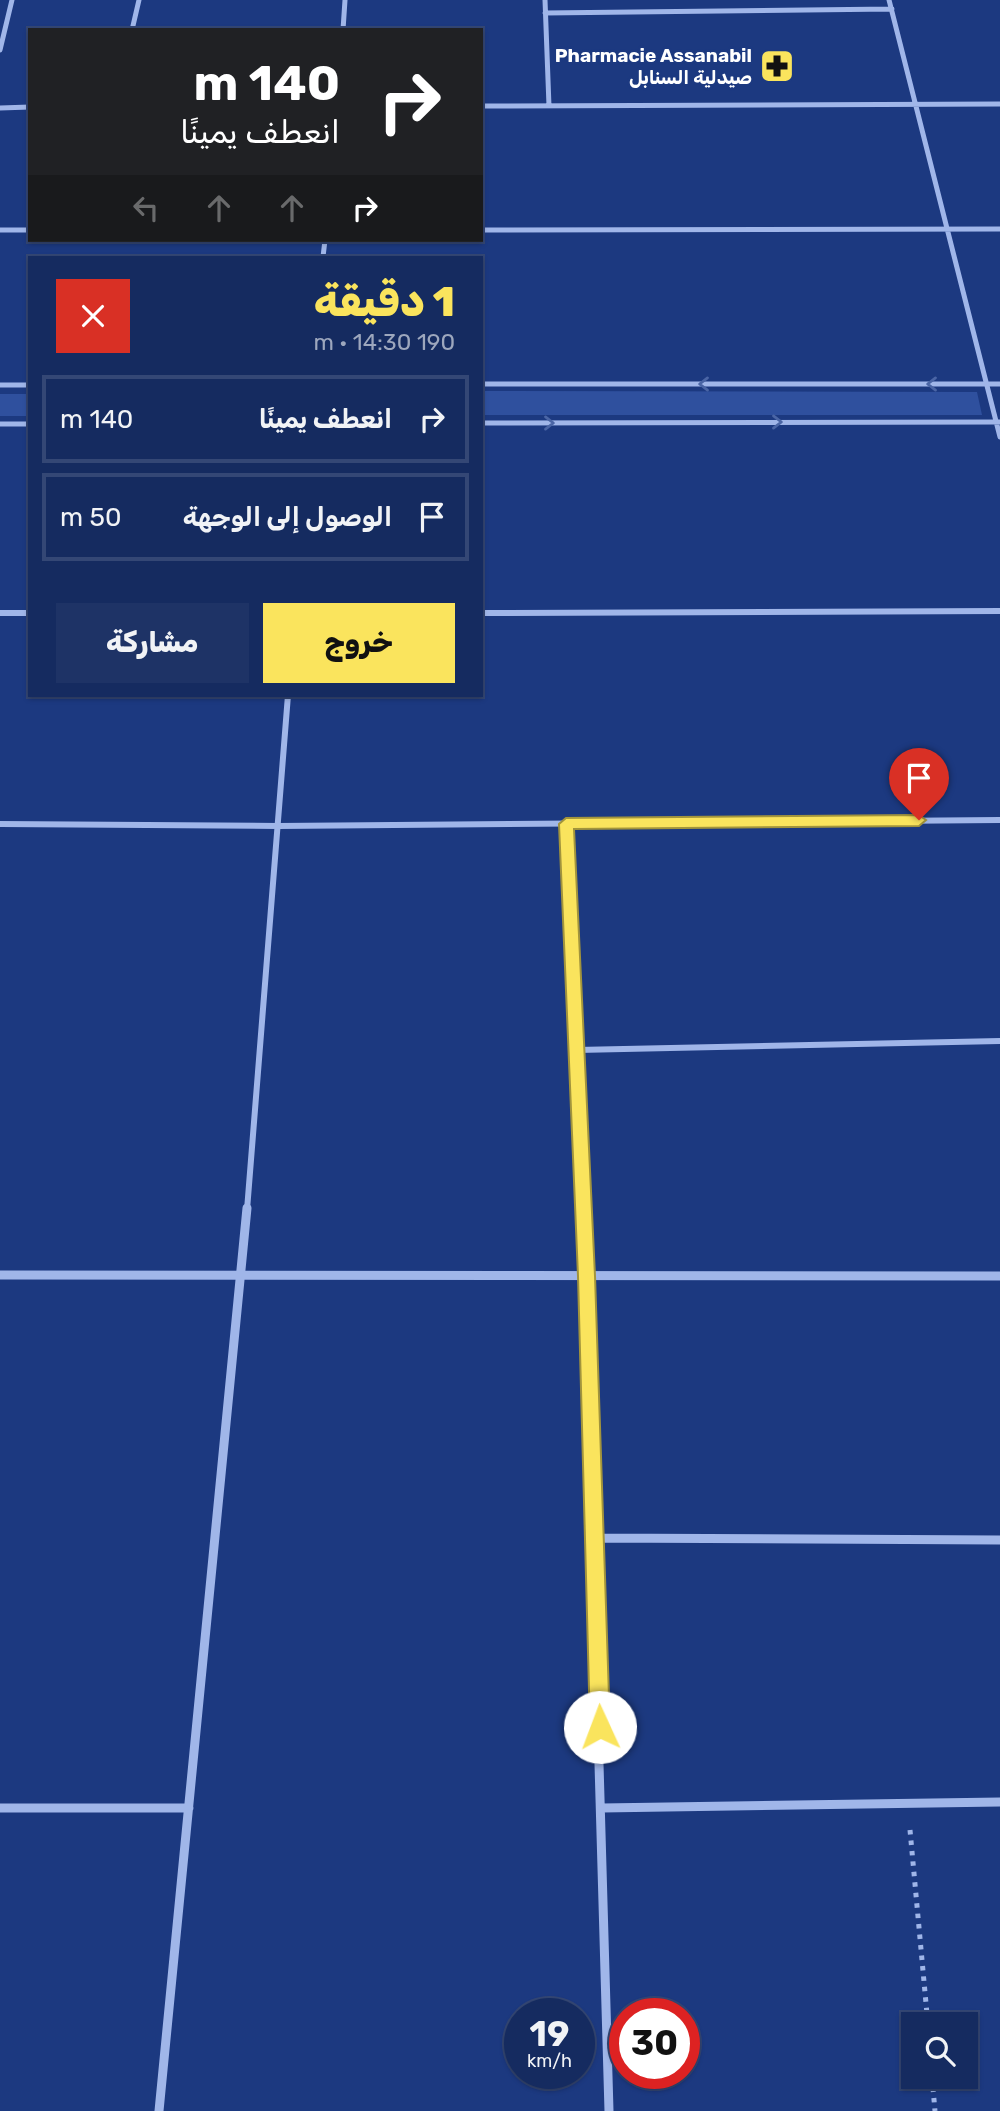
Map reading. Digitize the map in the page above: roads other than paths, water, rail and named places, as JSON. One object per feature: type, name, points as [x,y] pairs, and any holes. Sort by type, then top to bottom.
[{"type":"street","points":[[0,50],[12,0]]},
{"type":"street","points":[[132,28],[139,0]]},
{"type":"street","points":[[343,28],[345,0]]},
{"type":"street","points":[[545,0],[550,106]]},
{"type":"street","points":[[889,0],[918,104],[1000,437]]},
{"type":"street","points":[[545,13],[892,9]]},
{"type":"street","points":[[483,106],[1000,104]]},
{"type":"street","points":[[0,108],[28,107]]},
{"type":"street","points":[[483,230],[1000,229]]},
{"type":"street","points":[[0,230],[28,230]]},
{"type":"street","points":[[483,384],[1000,384]]},
{"type":"street","points":[[0,386],[28,385]]},
{"type":"street","points":[[483,423],[998,422]]},
{"type":"street","points":[[0,424],[28,424]]},
{"type":"street","points":[[483,613],[1000,611]]},
{"type":"street","points":[[0,612],[28,613]]},
{"type":"street","points":[[159,2111],[242,1276],[288,697]]},
{"type":"street","points":[[0,824],[278,826],[1000,820]]},
{"type":"street","points":[[566,824],[586,1276],[609,2111]]},
{"type":"street","points":[[577,1050],[1000,1041]]},
{"type":"street","points":[[0,1275],[1000,1276]]},
{"type":"street","points":[[594,1538],[1000,1540]]},
{"type":"street","points":[[602,1808],[1000,1802]]},
{"type":"street","points":[[0,1808],[189,1808]]},
{"type":"place","name":"Pharmacie Assanabil صيدلية السنابل","points":[[777,66]]}]
